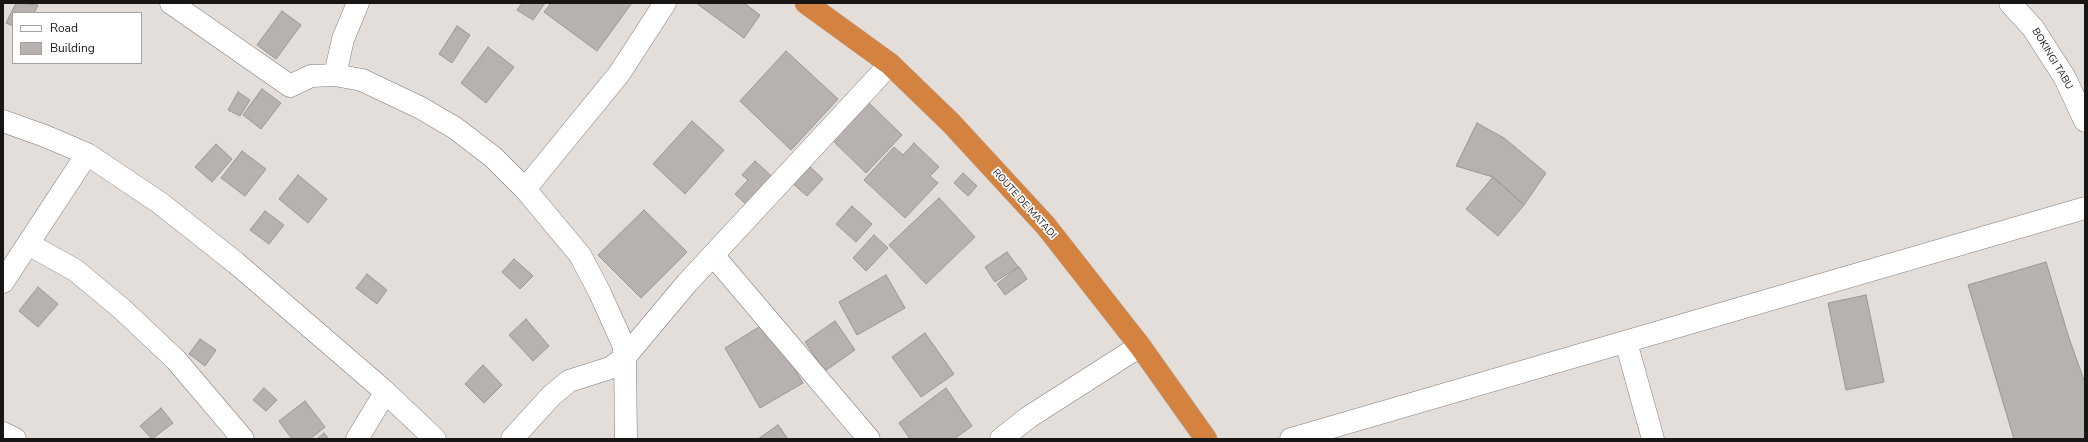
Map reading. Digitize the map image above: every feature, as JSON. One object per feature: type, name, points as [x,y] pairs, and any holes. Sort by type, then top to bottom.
[{"type":"highway","name":"ROUTE DE MATADI","points":[[806,3],[890,64],[951,123],[1046,226],[1140,346],[1206,439]]},
{"type":"street","points":[[171,3],[290,86],[311,76],[334,75],[362,80],[421,108],[455,128],[493,157],[525,189],[580,255],[611,316],[623,344],[625,357],[626,439]]},
{"type":"street","points":[[334,75],[343,39],[358,3]]},
{"type":"street","points":[[525,189],[619,74],[664,3]]},
{"type":"street","name":"BOKINGI TABU","points":[[2010,3],[2033,28],[2061,72],[2085,121]]},
{"type":"street","points":[[512,439],[551,396],[569,381],[610,368],[625,357],[714,255],[890,64]]},
{"type":"street","points":[[3,121],[45,136],[86,154],[160,203],[236,263],[385,393],[435,439]]},
{"type":"street","points":[[3,282],[86,154]]},
{"type":"street","points":[[1291,439],[2085,208]]},
{"type":"street","points":[[28,244],[75,270],[122,309],[176,360],[243,439]]},
{"type":"street","points":[[714,255],[869,439]]},
{"type":"street","points":[[1626,342],[1653,439]]},
{"type":"street","points":[[1000,439],[1029,417],[1140,346]]},
{"type":"street","points":[[356,439],[385,393]]},
{"type":"street","points":[[3,433],[15,439]]},
{"type":"building","points":[[16,3],[38,5],[34,12],[12,12],[12,26],[6,23]]},
{"type":"building","points":[[522,3],[545,3],[533,20],[517,10]]},
{"type":"building","points":[[551,3],[632,3],[597,51],[544,12]]},
{"type":"building","points":[[696,3],[744,3],[760,15],[744,38]]},
{"type":"building","points":[[282,11],[301,25],[276,59],[257,45]]},
{"type":"building","points":[[457,26],[470,35],[452,63],[439,54]]},
{"type":"building","points":[[488,47],[514,67],[486,103],[461,83]]},
{"type":"building","points":[[786,51],[838,99],[791,150],[740,101]]},
{"type":"building","points":[[262,89],[281,103],[261,129],[243,115]]},
{"type":"building","points":[[238,92],[250,100],[240,116],[228,110]]},
{"type":"building","points":[[865,99],[902,135],[866,173],[829,137]]},
{"type":"building","points":[[692,121],[724,150],[685,194],[653,164]]},
{"type":"building","points":[[1477,123],[1504,138],[1546,173],[1524,205],[1493,177],[1456,166]]},
{"type":"building","points":[[914,143],[939,167],[930,176],[938,183],[905,218],[864,180],[894,147],[903,155]]},
{"type":"building","points":[[216,144],[232,159],[212,182],[195,167]]},
{"type":"building","points":[[242,151],[266,169],[245,196],[221,178]]},
{"type":"building","points":[[755,161],[776,180],[750,208],[735,194],[748,180],[742,175]]},
{"type":"building","points":[[807,164],[823,179],[807,196],[791,182]]},
{"type":"building","points":[[963,173],[977,186],[968,196],[954,183]]},
{"type":"building","points":[[298,175],[327,199],[308,223],[279,199]]},
{"type":"building","points":[[1493,177],[1524,205],[1498,236],[1466,209]]},
{"type":"building","points":[[939,198],[975,237],[926,284],[889,245]]},
{"type":"building","points":[[852,206],[872,224],[856,242],[836,224]]},
{"type":"building","points":[[644,210],[687,252],[641,298],[598,255]]},
{"type":"building","points":[[265,211],[284,225],[269,244],[250,230]]},
{"type":"building","points":[[874,235],[888,248],[866,271],[853,258]]},
{"type":"building","points":[[1007,252],[1018,267],[995,282],[985,267]]},
{"type":"building","points":[[514,259],[533,276],[520,289],[502,272]]},
{"type":"building","points":[[2046,262],[2069,338],[2085,383],[2085,439],[2014,439],[1968,285]]},
{"type":"building","points":[[1019,267],[1027,279],[1005,295],[997,284]]},
{"type":"building","points":[[367,274],[387,290],[377,304],[356,288]]},
{"type":"building","points":[[886,275],[905,308],[857,335],[839,302]]},
{"type":"building","points":[[38,287],[58,304],[38,327],[19,311]]},
{"type":"building","points":[[1866,295],[1884,382],[1846,390],[1828,303]]},
{"type":"building","points":[[526,319],[549,346],[533,361],[509,335]]},
{"type":"building","points":[[835,321],[855,350],[825,371],[805,342]]},
{"type":"building","points":[[767,322],[803,383],[760,408],[725,348]]},
{"type":"building","points":[[925,333],[954,374],[921,397],[892,357]]},
{"type":"building","points":[[200,339],[216,350],[205,366],[189,354]]},
{"type":"building","points":[[483,365],[502,385],[484,403],[465,384]]},
{"type":"building","points":[[264,388],[277,400],[266,411],[253,400]]},
{"type":"building","points":[[946,388],[972,426],[954,439],[910,439],[899,423]]},
{"type":"building","points":[[305,401],[325,427],[310,439],[292,439],[279,421]]},
{"type":"building","points":[[161,408],[173,423],[152,439],[140,426]]},
{"type":"building","points":[[778,425],[788,439],[758,439]]},
{"type":"building","points":[[324,433],[329,439],[317,439]]}]
